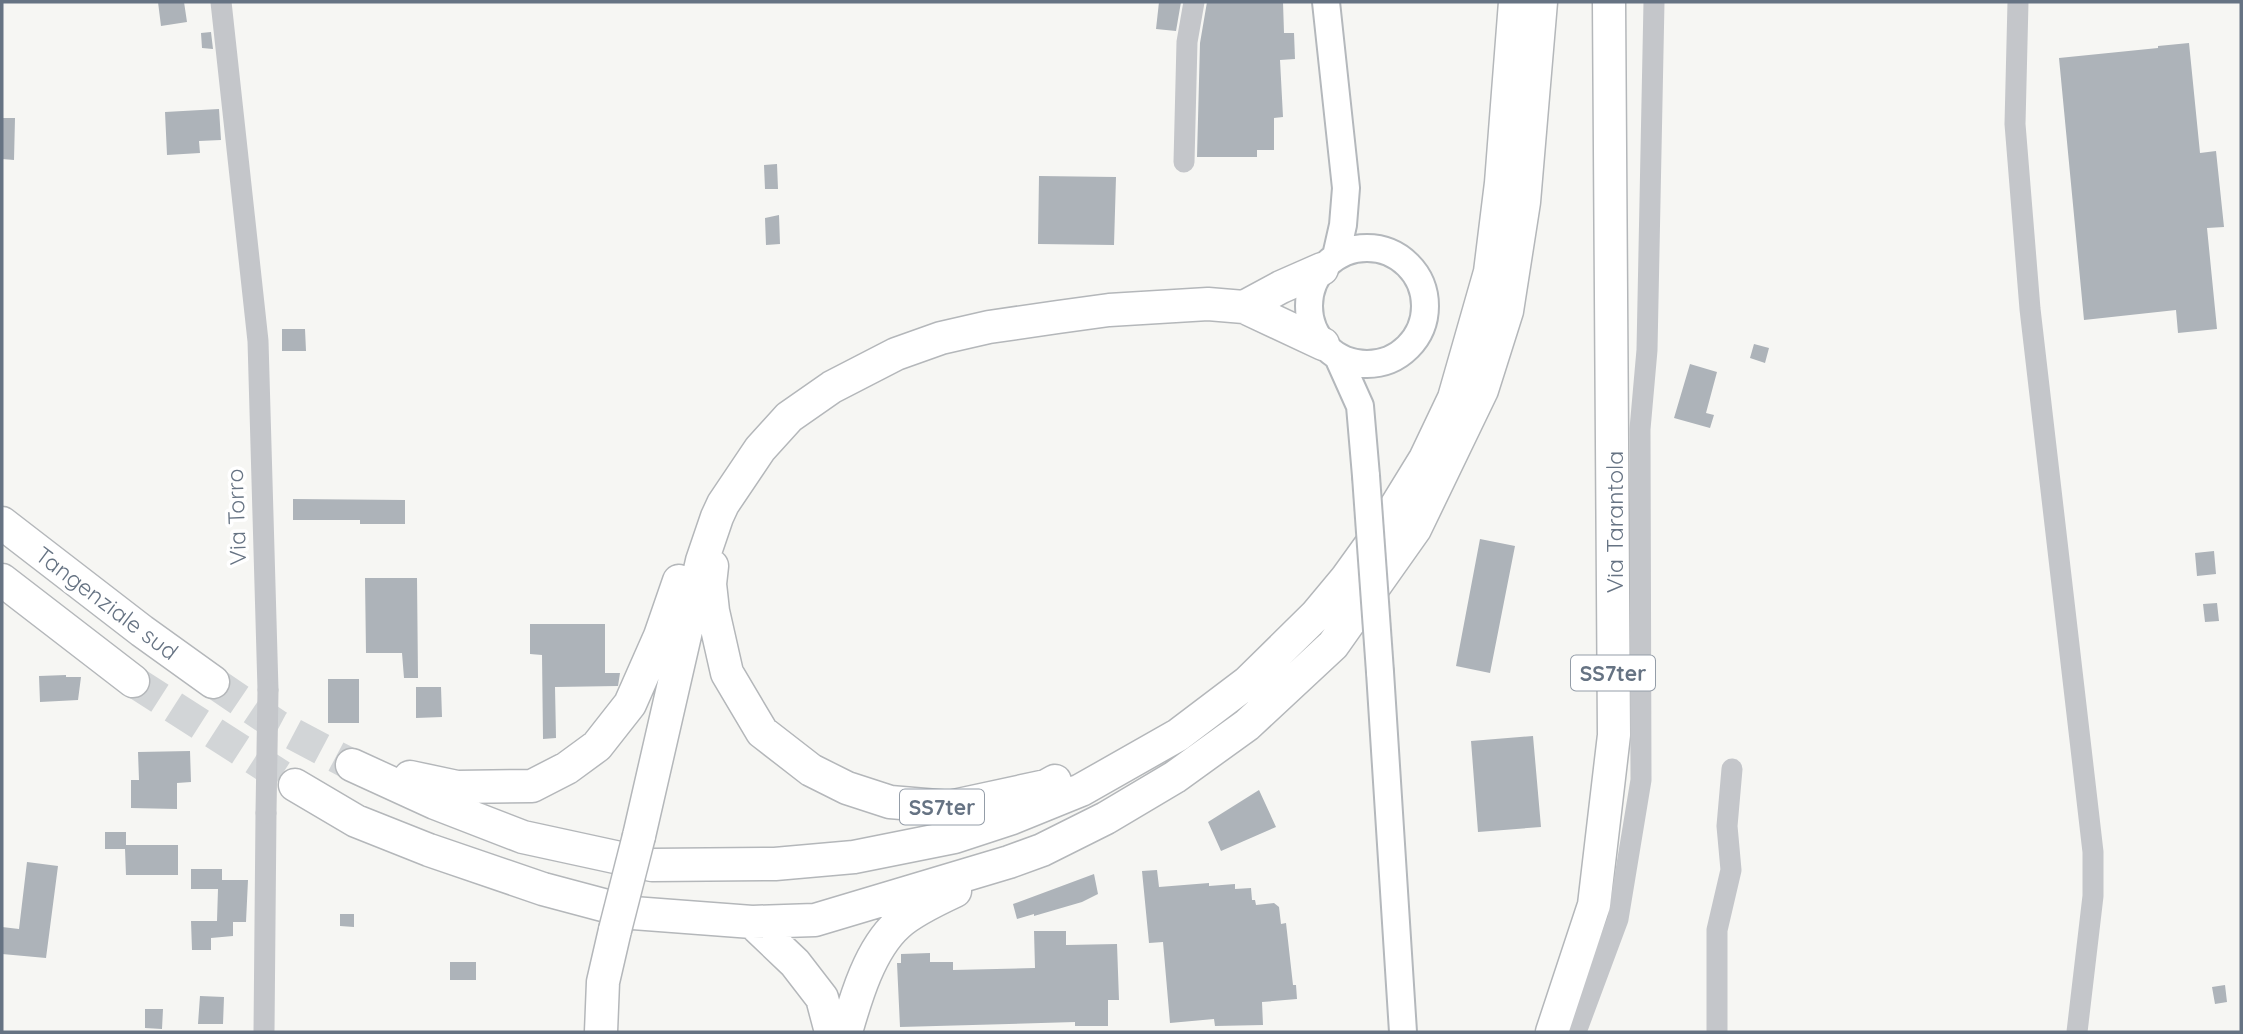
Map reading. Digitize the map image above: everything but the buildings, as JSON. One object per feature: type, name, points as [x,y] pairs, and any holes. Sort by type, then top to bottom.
[{"type":"highway","points":[[717,517],[683,571],[660,636],[630,704],[597,746],[568,768],[532,786],[457,787],[352,765],[435,803],[523,837],[652,865],[775,864],[854,857],[954,837],[1012,818],[1081,790],[1178,735],[1248,682],[1316,615],[1346,579],[1382,529],[1425,458],[1454,398],[1490,272],[1501,183],[1515,2]]},
{"type":"highway","points":[[295,785],[356,821],[429,850],[543,889],[633,913],[752,922],[815,920],[1009,862],[1042,850],[1106,818],[1175,777],[1247,725],[1333,645],[1415,528],[1482,390],[1507,311],[1524,202],[1541,2]]},
{"type":"highway","name":"SS7ter","points":[[1552,1032],[1594,905],[1614,735],[1609,2]]},
{"type":"highway","points":[[1244,307],[1329,263]]},
{"type":"highway","points":[[601,1032],[603,982],[702,561],[723,504],[760,449],[789,417],[832,387],[896,354],[941,338],[989,327],[1109,310],[1208,304],[1244,307],[1330,350]]},
{"type":"highway","name":"SS7ter","points":[[717,517],[710,584],[713,611],[727,673],[762,732],[811,770],[847,788],[890,802],[949,807],[1046,786],[1155,724],[1316,615]]},
{"type":"highway","name":"Tangenziale sud","points":[[2,523],[213,682]]},
{"type":"highway","name":"Tangenziale sud","points":[[2,580],[133,681]]},
{"type":"highway","points":[[846,1032],[856,998],[877,951],[898,924],[1009,862]]},
{"type":"highway","points":[[752,922],[795,964],[822,998],[831,1032]]},
{"type":"main road","points":[[1326,2],[1346,188],[1343,225],[1329,263],[1312,286],[1309,306],[1312,326],[1330,350],[1360,406],[1403,1032]]},
{"type":"main road","points":[[1346,188],[1359,222],[1378,249]]},
{"type":"main road","points":[[1329,263],[1357,249],[1378,249],[1396,255],[1411,268],[1421,284],[1425,303],[1423,322],[1415,339],[1402,353],[1385,362],[1361,364],[1330,350]]},
{"type":"main road","points":[[1360,406],[1385,362]]},
{"type":"street","name":"Via Torro","points":[[221,2],[258,341],[268,690],[264,1032]]},
{"type":"street","points":[[1184,162],[1187,42],[1194,2]]},
{"type":"street","name":"Via Tarantola","points":[[1576,1032],[1618,919],[1641,780],[1640,429],[1647,350],[1654,2]]},
{"type":"street","points":[[2018,2],[2015,124],[2030,309],[2093,852],[2093,896],[2077,1032]]},
{"type":"street","points":[[1717,1032],[1717,930],[1731,870],[1727,826],[1732,769]]},
{"type":"tunnel","points":[[133,681],[295,785]]},
{"type":"tunnel","points":[[213,682],[278,726],[352,765]]}]
